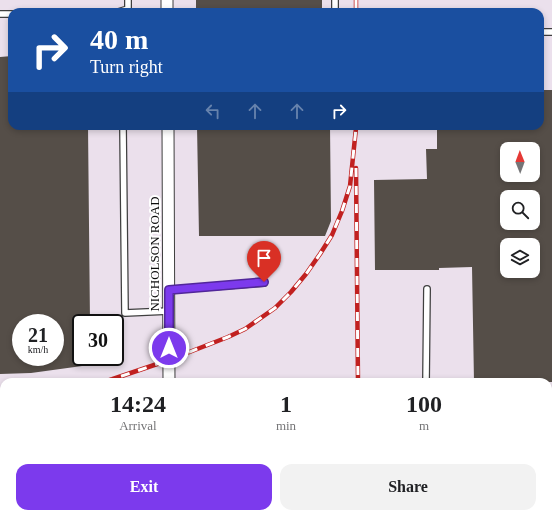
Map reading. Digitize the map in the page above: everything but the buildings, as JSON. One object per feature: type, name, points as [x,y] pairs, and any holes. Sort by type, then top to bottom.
[{"type":"street","name":"NICHOLSON ROAD","points":[[168,130],[169,378]]},
{"type":"lane","points":[[123,130],[125,313],[169,311]]},
{"type":"lane","points":[[169,290],[264,282]]},
{"type":"lane","points":[[426,378],[427,289]]},
{"type":"shaded area","points":[[0,0],[552,0],[552,378],[0,378]]},
{"type":"railway","points":[[356,0],[356,8]]},
{"type":"railway","points":[[116,378],[169,360],[245,329],[275,308],[291,292],[306,274],[332,235],[342,211],[350,186],[356,130]]},
{"type":"railway","points":[[356,168],[358,378]]},
{"type":"route","points":[[169,348],[169,290],[264,282]]}]
